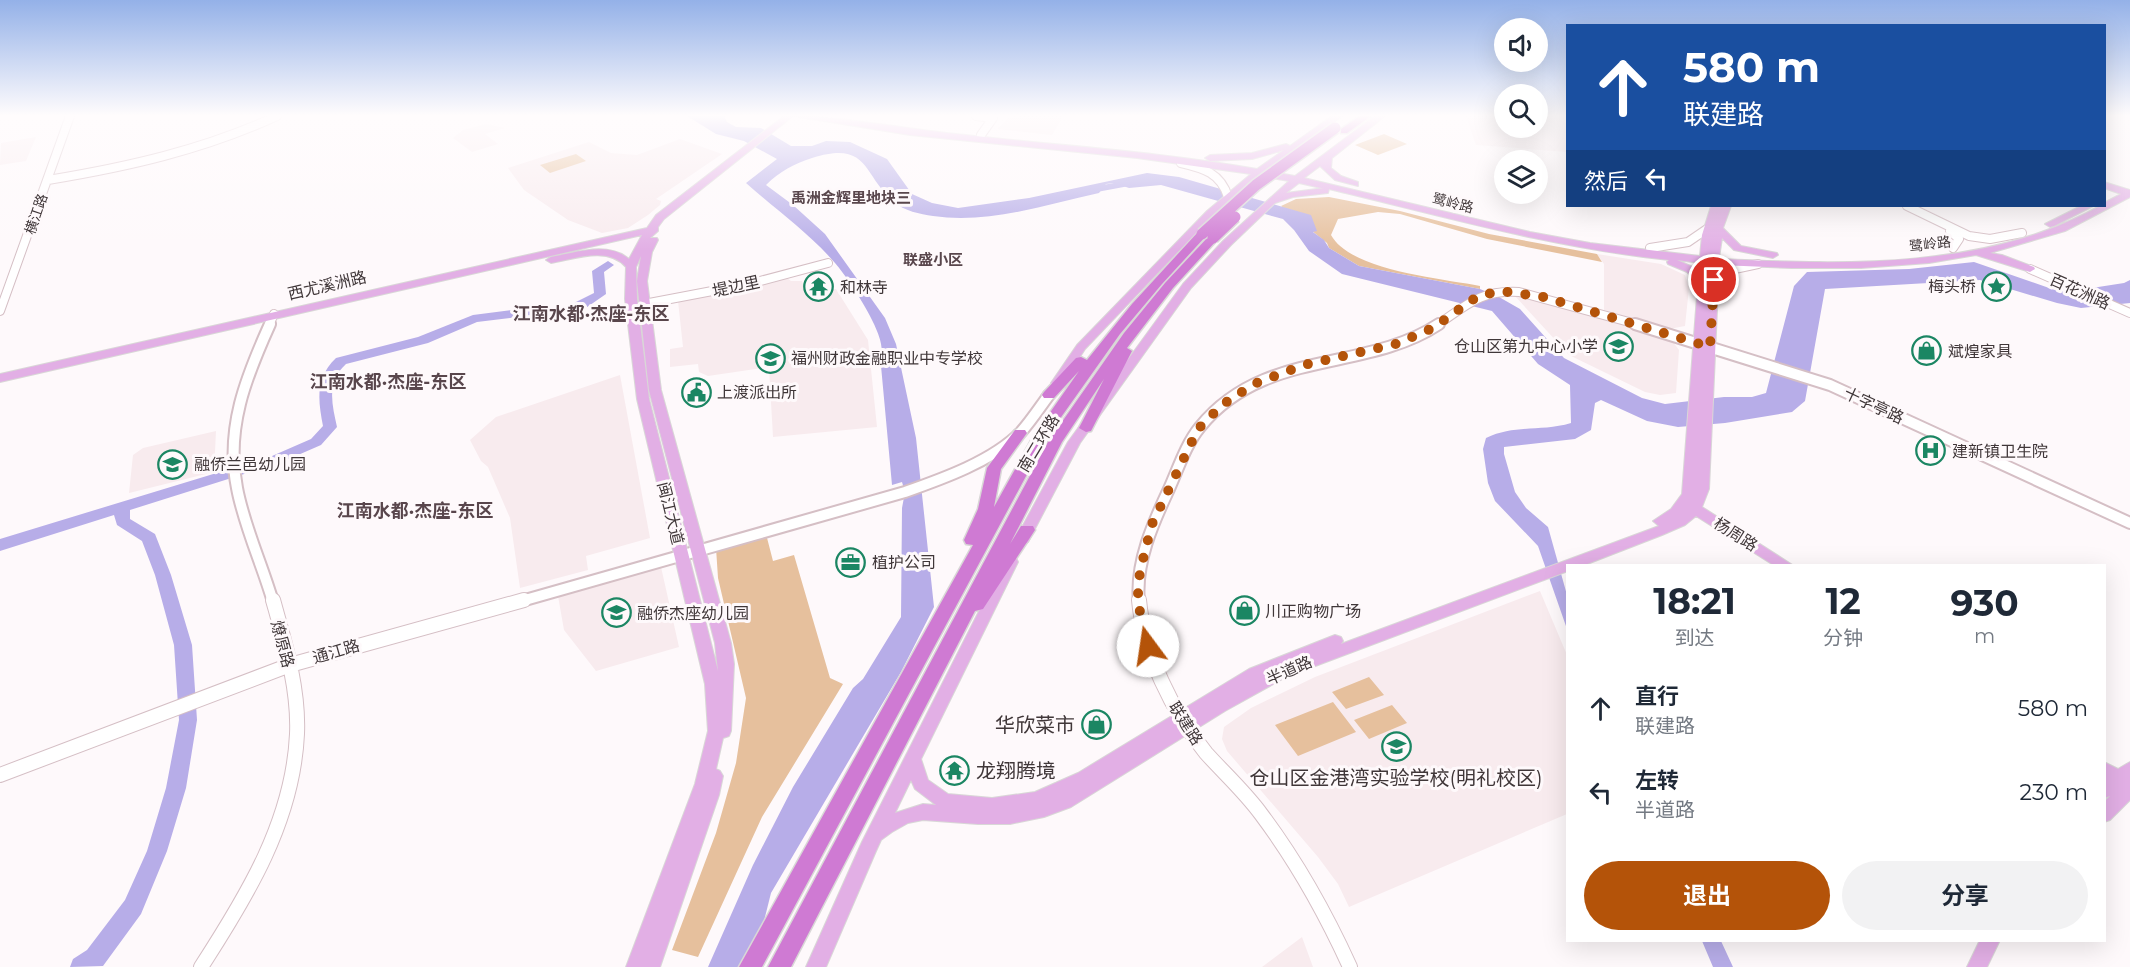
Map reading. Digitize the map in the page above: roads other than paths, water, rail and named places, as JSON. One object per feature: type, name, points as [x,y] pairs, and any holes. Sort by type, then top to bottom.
[{"type":"highway","name":"南二环路","points":[[750,967],[1040,437],[1079,377],[1207,236],[1300,161]]},
{"type":"highway","name":"南二环路","points":[[779,967],[1055,442],[1138,312]]},
{"type":"highway","points":[[1049,395],[1138,312]]},
{"type":"highway","points":[[1086,428],[1138,312]]},
{"type":"highway","points":[[935,627],[986,509],[994,468],[1020,433]]},
{"type":"highway","points":[[954,633],[986,593],[1027,530]]},
{"type":"main road","name":"闽江大道","points":[[650,967],[710,795],[723,732],[726,664],[723,643],[689,553],[643,399],[631,299],[631,267],[652,233],[737,161]]},
{"type":"main road","name":"鹭岭路","points":[[1187,161],[1262,170]]},
{"type":"main road","name":"鹭岭路","points":[[1204,161],[1383,193],[1538,230],[1710,257],[1767,263],[1861,263],[2015,243],[2069,226],[2100,207]]},
{"type":"main road","points":[[1049,395],[1081,347],[1174,247],[1224,200],[1274,161]]},
{"type":"main road","points":[[816,967],[875,834],[1069,451],[1172,305],[1213,258],[1267,205],[1319,161]]},
{"type":"main road","points":[[1326,161],[1325,166],[1334,176],[1383,193]]},
{"type":"main road","name":"鹭岭路","points":[[1298,177],[1528,234],[1626,252],[1710,257],[1865,257],[1951,252],[2022,234],[2086,207]]},
{"type":"main road","points":[[2106,182],[2126,191]]},
{"type":"main road","points":[[2106,186],[2126,191]]},
{"type":"main road","points":[[2106,196],[2126,191]]},
{"type":"main road","name":"鹭岭路","points":[[2106,203],[2126,191]]},
{"type":"main road","points":[[1267,205],[1286,195],[1303,192],[1365,195]]},
{"type":"main road","points":[[1688,508],[1696,487],[1706,426],[1701,400],[1698,343],[1708,281],[1716,207]]},
{"type":"main road","points":[[1712,229],[1725,207]]},
{"type":"main road","points":[[1712,229],[1738,248],[1793,258]]},
{"type":"main road","name":"闽江大道","points":[[636,967],[704,784],[716,731],[714,684],[656,390],[644,304],[643,268],[652,233]]},
{"type":"main road","name":"西尤溪洲路","points":[[0,385],[272,318],[525,264],[652,233]]},
{"type":"main road","name":"西尤溪洲路","points":[[0,378],[652,233]]},
{"type":"main road","points":[[2015,243],[2009,249],[2009,255],[2030,269]]},
{"type":"main road","points":[[1626,252],[1679,264],[1708,281]]},
{"type":"main road","points":[[1951,252],[1992,256],[2030,269]]},
{"type":"main road","points":[[525,264],[605,253],[622,257],[631,267]]},
{"type":"main road","points":[[1696,487],[1691,426],[1701,400],[1710,347],[1708,281]]},
{"type":"main road","name":"半道路","points":[[1570,564],[1657,532],[1688,508]]},
{"type":"main road","name":"杨周路","points":[[1688,508],[1772,564]]},
{"type":"main road","name":"杨周路","points":[[1688,508],[1784,564]]},
{"type":"main road","name":"半道路","points":[[914,760],[921,784],[944,801],[980,806],[1017,804],[1066,788],[1184,722],[1294,666],[1566,566]]},
{"type":"main road","name":"半道路","points":[[875,834],[895,821],[923,812],[995,819],[1045,810],[1073,798],[1184,722]]},
{"type":"main road","points":[[2106,762],[2124,777]]},
{"type":"main road","points":[[2106,790],[2124,777]]},
{"type":"main road","points":[[2106,810],[2124,777]]},
{"type":"main road","points":[[1977,967],[1989,942]]},
{"type":"street","name":"横江路","points":[[0,311],[54,161]]},
{"type":"street","points":[[48,180],[144,161]]},
{"type":"street","points":[[1177,161],[1209,170],[1221,178],[1224,200]]},
{"type":"street","points":[[1909,207],[1959,233],[1980,238],[2022,234]]},
{"type":"street","points":[[1940,224],[1959,239],[1951,252]]},
{"type":"street","points":[[1650,248],[1686,244],[1712,229]]},
{"type":"street","name":"堤边里","points":[[644,304],[749,284],[828,263]]},
{"type":"street","points":[[1708,281],[1738,267],[1767,263]]},
{"type":"street","name":"百花洲路","points":[[2030,269],[2130,313]]},
{"type":"street","name":"联建路","points":[[1350,967],[1324,909],[1297,862],[1259,811],[1184,722],[1148,646],[1141,622],[1139,583],[1148,532],[1198,429],[1231,399],[1262,380],[1304,365],[1396,344],[1433,328],[1478,296],[1490,292],[1514,291],[1535,295],[1698,343]]},
{"type":"street","name":"燎原路","points":[[201,967],[255,876],[284,809],[293,773],[296,740],[295,698],[290,665],[234,480],[232,464],[236,405],[246,376],[272,318]]},
{"type":"street","name":"十字亭路","points":[[1698,343],[1813,379],[1846,392],[2130,523]]},
{"type":"street","name":"通江路","points":[[0,775],[290,665],[921,487],[976,463],[1020,433],[1049,395]]},
{"type":"waterway","points":[[1086,191],[1136,182]]},
{"type":"waterway","points":[[122,507],[277,459],[316,442],[330,427],[325,400],[326,383],[329,375],[341,361],[423,340],[473,319],[542,310],[563,313],[576,309],[600,294],[598,271],[608,265]]},
{"type":"waterway","points":[[0,545],[122,507]]},
{"type":"waterway","points":[[81,967],[95,958],[133,907],[157,851],[176,788],[188,720],[183,645],[163,575],[149,538],[122,521],[122,507]]},
{"type":"place","name":"梅头桥","points":[[1997,286]]},
{"type":"place","name":"和林寺","points":[[819,287]]},
{"type":"place","name":"仓山区第九中心小学","points":[[1619,346]]},
{"type":"place","name":"斌煌家具","points":[[1927,351]]},
{"type":"place","name":"福州财政金融职业中专学校","points":[[770,358]]},
{"type":"place","name":"上渡派出所","points":[[696,392]]},
{"type":"place","name":"建新镇卫生院","points":[[1931,451]]},
{"type":"place","name":"融侨兰邑幼儿园","points":[[173,464]]},
{"type":"place","name":"植护公司","points":[[851,562]]},
{"type":"place","name":"川正购物广场","points":[[1244,611]]},
{"type":"place","name":"融侨杰座幼儿园","points":[[616,613]]},
{"type":"place","name":"华欣菜市","points":[[1096,725]]},
{"type":"place","name":"仓山区金港湾实验学校(明礼校区)","points":[[1396,747]]},
{"type":"place","name":"龙翔腾境","points":[[955,771]]},
{"type":"district","name":"禹洲金辉里地块三","points":[[851,198]]},
{"type":"district","name":"联盛小区","points":[[933,260]]},
{"type":"district","name":"江南水都·杰座-东区","points":[[591,314]]},
{"type":"district","name":"江南水都·杰座-东区","points":[[388,382]]},
{"type":"district","name":"江南水都·杰座-东区","points":[[415,511]]}]
